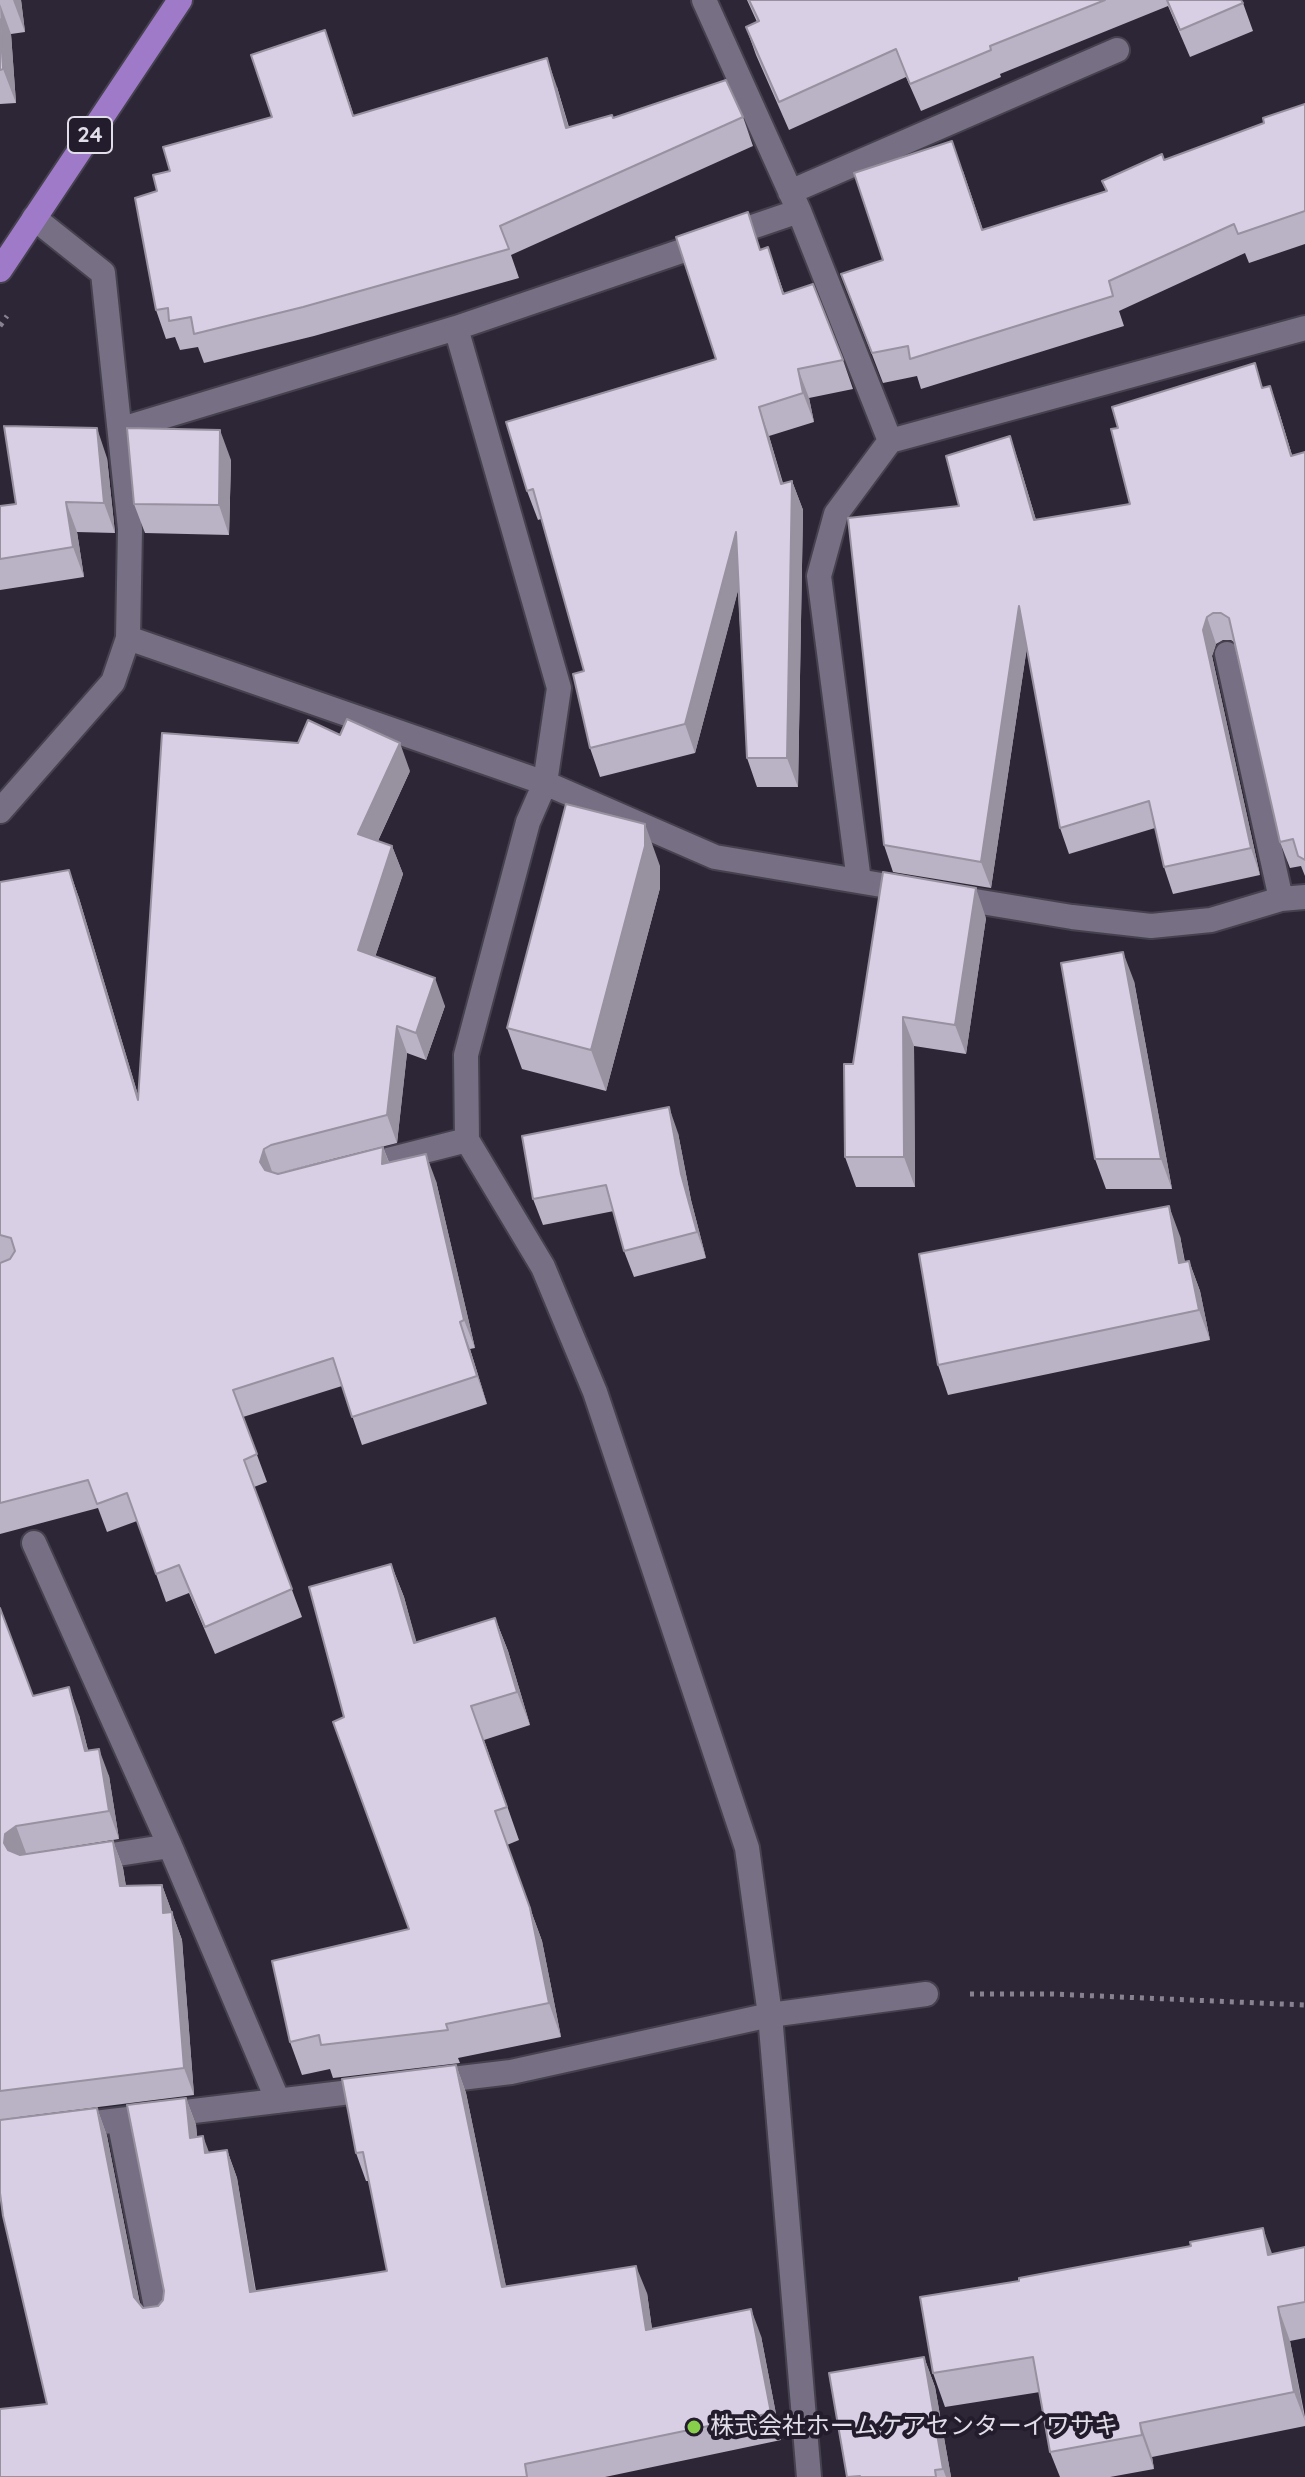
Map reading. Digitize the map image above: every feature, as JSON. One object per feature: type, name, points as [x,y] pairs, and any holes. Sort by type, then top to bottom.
[{"type":"main road","name":"24","points":[[0,270],[180,0]]},
{"type":"street","points":[[704,0],[794,202],[890,441]]},
{"type":"street","points":[[122,429],[456,328],[794,202],[1117,50]]},
{"type":"street","points":[[0,811],[113,682],[128,638],[130,529],[122,429],[103,273],[34,218]]},
{"type":"street","points":[[456,328],[559,688],[545,783],[528,822],[466,1055],[467,1140],[543,1267],[595,1392],[747,1848],[770,2015],[809,2477]]},
{"type":"street","points":[[859,881],[819,576],[836,514],[890,441],[1305,328]]},
{"type":"street","points":[[128,638],[545,783],[715,857],[1072,917],[1151,926],[1211,920],[1293,898],[1227,654]]},
{"type":"street","points":[[330,1175],[467,1140]]},
{"type":"street","points":[[34,1543],[170,1846],[278,2101]]},
{"type":"street","points":[[60,1863],[170,1846]]},
{"type":"street","points":[[45,2128],[511,2072],[770,2015],[926,1994]]},
{"type":"street","points":[[119,2120],[159,2322]]},
{"type":"path","points":[[926,1994],[1052,1994],[1305,2005]]},
{"type":"building","points":[[749,0],[1105,0],[990,46],[991,50],[910,84],[896,49],[779,102],[746,27],[759,21]]},
{"type":"building","points":[[1167,0],[1241,0],[1243,3],[1180,30]]},
{"type":"building","points":[[0,19],[3,69],[0,70]]},
{"type":"building","points":[[325,30],[353,116],[547,58],[566,128],[612,115],[613,118],[726,80],[743,117],[500,226],[509,249],[194,334],[191,317],[169,321],[168,308],[156,310],[135,198],[157,191],[153,175],[170,171],[163,147],[272,117],[251,55]]},
{"type":"building","points":[[1305,104],[1305,211],[1238,234],[1234,224],[1109,281],[1113,296],[910,359],[908,346],[872,353],[841,274],[883,260],[854,173],[952,141],[982,230],[1107,191],[1102,181],[1162,154],[1164,160],[1264,123],[1263,118]]},
{"type":"building","points":[[748,212],[760,250],[768,247],[783,294],[813,284],[843,360],[798,369],[803,393],[759,407],[781,484],[792,481],[787,758],[747,758],[736,532],[685,724],[590,748],[573,674],[584,671],[533,489],[527,491],[506,422],[716,359],[676,237]]},
{"type":"building","points":[[1255,363],[1262,388],[1270,386],[1291,456],[1305,452],[1305,860],[1298,856],[1293,839],[1280,842],[1229,618],[1221,613],[1207,617],[1203,630],[1251,848],[1164,867],[1149,801],[1060,828],[1019,606],[981,862],[884,845],[848,518],[959,506],[946,456],[1010,436],[1034,520],[1130,504],[1111,429],[1118,428],[1112,407]]},
{"type":"building","points":[[4,426],[97,428],[104,503],[66,502],[73,547],[0,559],[0,506],[16,504]]},
{"type":"building","points":[[127,428],[220,430],[219,505],[134,504]]},
{"type":"building","points":[[347,719],[400,743],[358,834],[392,846],[358,950],[435,978],[416,1033],[397,1026],[387,1115],[271,1145],[264,1149],[260,1162],[265,1170],[278,1174],[383,1147],[382,1164],[426,1154],[464,1320],[460,1322],[477,1376],[352,1417],[333,1358],[233,1390],[257,1454],[244,1460],[292,1589],[205,1627],[179,1565],[156,1574],[127,1493],[97,1504],[88,1480],[0,1503],[0,1263],[10,1259],[15,1251],[11,1238],[0,1235],[0,882],[69,870],[138,1100],[162,733],[298,743],[308,720],[340,735]]},
{"type":"building","points":[[566,804],[645,824],[645,846],[591,1050],[507,1028]]},
{"type":"building","points":[[883,872],[976,888],[955,1025],[903,1017],[904,1157],[845,1157],[844,1064],[853,1064]]},
{"type":"building","points":[[1123,952],[1161,1159],[1095,1159],[1061,963]]},
{"type":"building","points":[[669,1107],[681,1174],[697,1232],[624,1251],[606,1185],[533,1199],[522,1136]]},
{"type":"building","points":[[1169,1206],[1179,1263],[1189,1261],[1199,1310],[938,1365],[919,1254]]},
{"type":"building","points":[[391,1564],[414,1643],[495,1618],[517,1692],[471,1706],[507,1807],[495,1811],[530,1908],[549,2003],[446,2024],[448,2030],[321,2045],[319,2035],[290,2042],[272,1961],[409,1929],[333,1722],[344,1717],[309,1587]]},
{"type":"building","points":[[0,1608],[33,1696],[69,1687],[85,1751],[99,1749],[109,1811],[16,1826],[5,1834],[4,1843],[8,1850],[20,1855],[113,1841],[120,1886],[162,1885],[163,1913],[172,1912],[184,2068],[0,2091]]},
{"type":"building","points":[[456,2065],[502,2287],[636,2266],[646,2330],[751,2309],[771,2413],[525,2464],[527,2477],[0,2477],[0,2409],[47,2404],[3,2216],[0,2120],[97,2108],[134,2297],[143,2308],[158,2306],[163,2300],[164,2291],[127,2105],[186,2098],[190,2138],[203,2136],[205,2153],[227,2150],[250,2292],[387,2271],[363,2152],[356,2153],[342,2079]]},
{"type":"building","points":[[1263,2228],[1268,2255],[1305,2247],[1305,2302],[1278,2307],[1294,2392],[1140,2423],[1142,2435],[1050,2452],[1033,2357],[933,2373],[920,2297],[1019,2281],[1019,2278],[1191,2246],[1190,2242]]},
{"type":"building","points":[[924,2357],[943,2469],[935,2470],[936,2477],[847,2477],[829,2373]]},
{"type":"place","name":"株式会社ホームケアセンターイワサキ","points":[[694,2427]]}]
